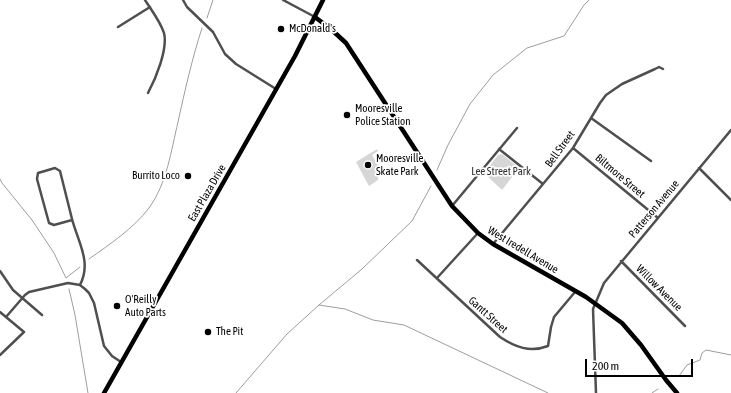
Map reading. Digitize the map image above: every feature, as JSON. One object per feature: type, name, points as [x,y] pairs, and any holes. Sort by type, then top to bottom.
[{"type":"main road","name":"East Plaza Drive","points":[[104,393],[277,89],[323,0]]},
{"type":"main road","name":"West Iredell Avenue","points":[[315,17],[334,31],[346,43],[452,206],[478,233],[493,244],[576,291],[622,323],[632,333],[677,393]]},
{"type":"street","points":[[145,0],[160,24],[165,41],[159,66],[153,84],[148,93]]},
{"type":"street","points":[[183,0],[187,7],[213,32],[225,54],[236,64],[277,89]]},
{"type":"street","name":"West Iredell Avenue","points":[[283,0],[315,17]]},
{"type":"street","points":[[118,27],[150,7]]},
{"type":"street","name":"Bell Street","points":[[493,244],[573,148],[600,103],[614,89],[659,67],[663,68]]},
{"type":"street","points":[[591,118],[651,161]]},
{"type":"street","points":[[452,206],[517,128]]},
{"type":"street","name":"Patterson Avenue","points":[[594,303],[604,283],[621,261],[731,130]]},
{"type":"street","name":"Biltmore Street","points":[[573,148],[658,218]]},
{"type":"street","points":[[499,149],[543,184]]},
{"type":"street","points":[[72,220],[54,225],[49,223],[37,178],[38,173],[55,168],[60,171],[72,220],[84,252],[85,261],[80,285]]},
{"type":"street","points":[[699,168],[731,200]]},
{"type":"street","points":[[437,278],[478,233]]},
{"type":"street","name":"Gantt Street","points":[[417,260],[500,337],[514,346],[528,349],[543,348],[548,346],[554,317],[576,291]]},
{"type":"street","name":"Willow Avenue","points":[[621,261],[686,326]]},
{"type":"street","points":[[0,271],[7,283],[42,315]]},
{"type":"street","points":[[6,317],[29,292],[68,283],[80,285],[91,297],[104,346],[112,356],[121,363]]},
{"type":"street","points":[[594,303],[592,309],[596,393]]},
{"type":"street","points":[[0,312],[24,332],[0,356]]},
{"type":"green space","name":"Mooresville Skate Park","points":[[377,149],[378,151],[372,155],[379,167],[378,180],[369,186],[356,162]]},
{"type":"green space","name":"Lee Street Park","points":[[502,154],[519,168],[502,190],[484,173],[498,155]]},
{"type":"waterway","points":[[207,18],[213,0]]},
{"type":"waterway","points":[[437,170],[448,145],[470,104],[493,75],[527,48],[564,36],[584,5],[589,0]]},
{"type":"waterway","points":[[89,259],[136,223],[149,208],[160,188],[168,166],[189,75],[202,28]]},
{"type":"waterway","points":[[0,179],[32,220],[54,253],[66,278],[80,267]]},
{"type":"waterway","points":[[236,393],[287,334],[362,269],[412,221],[431,186]]},
{"type":"waterway","points":[[69,289],[75,315],[88,393]]},
{"type":"waterway","points":[[319,305],[345,309],[373,320],[404,325],[548,393]]},
{"type":"waterway","points":[[679,376],[687,365],[700,360],[702,353],[706,350],[731,355]]},
{"type":"waterway","points":[[652,393],[658,389]]},
{"type":"place","name":"McDonald's","points":[[281,29]]},
{"type":"place","name":"Mooresville Police Station","points":[[347,115]]},
{"type":"place","name":"Mooresville Skate Park","points":[[368,165]]},
{"type":"place","name":"Burrito Loco","points":[[188,176]]},
{"type":"place","name":"O'Reilly Auto Parts","points":[[117,306]]},
{"type":"place","name":"The Pit","points":[[208,332]]}]
